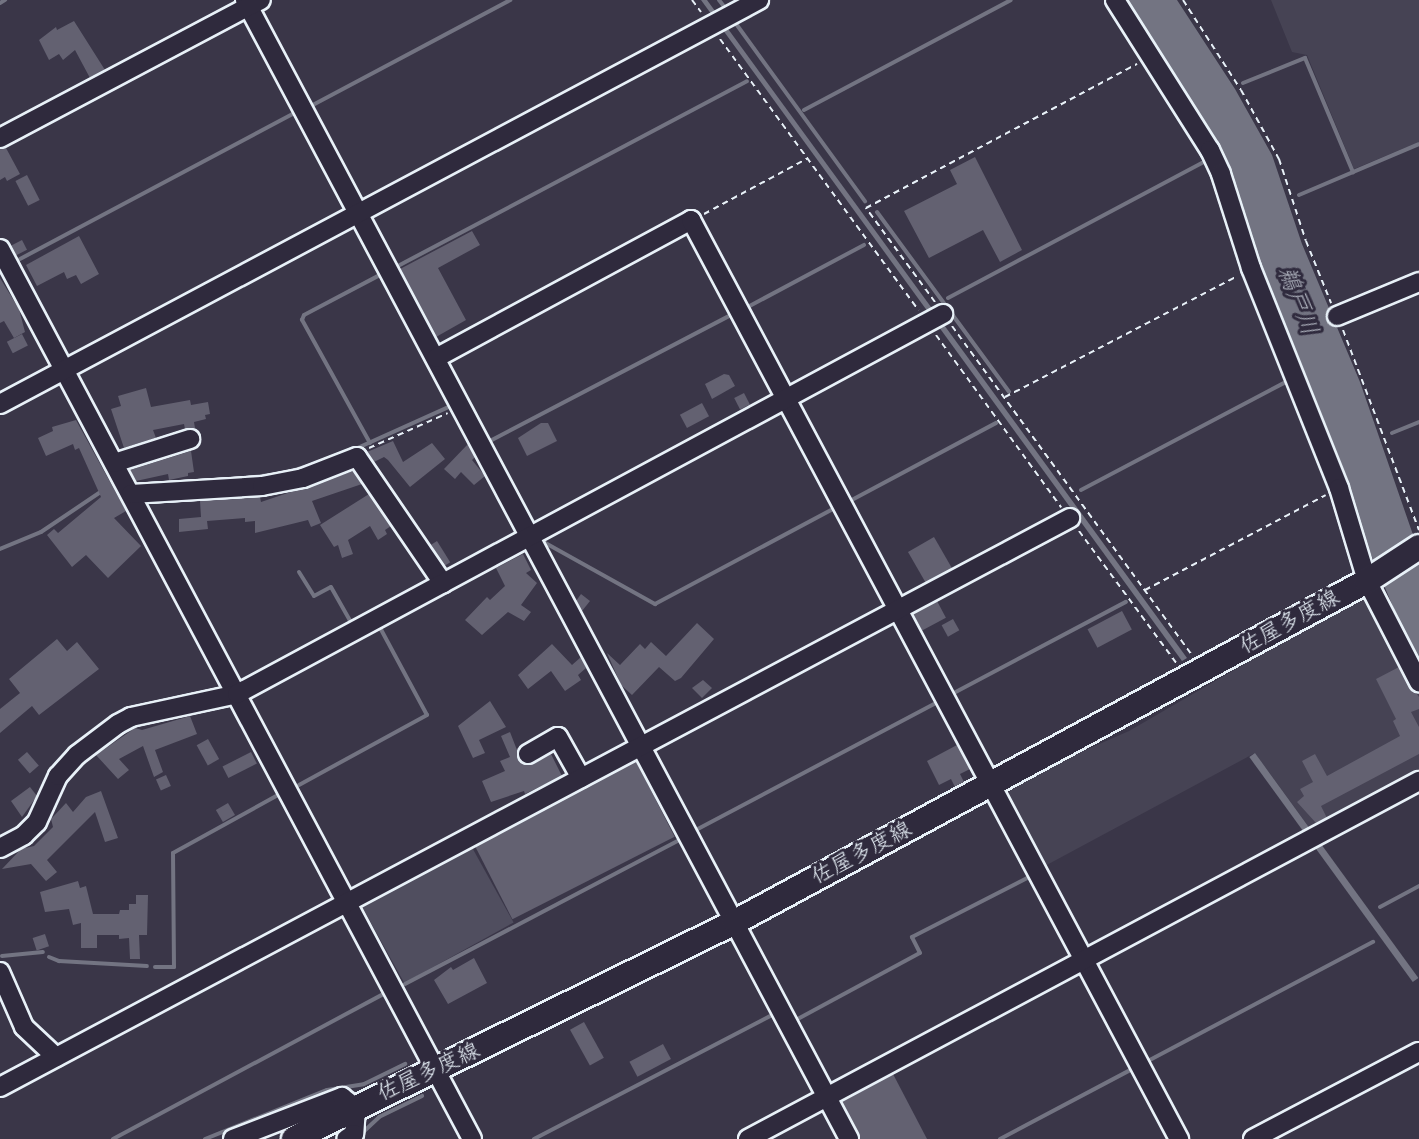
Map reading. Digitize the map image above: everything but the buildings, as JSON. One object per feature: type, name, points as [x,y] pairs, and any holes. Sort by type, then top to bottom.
[{"type":"main road","name":"佐屋多度線","points":[[294,1139],[735,922],[991,786],[1370,579],[1419,547]]},
{"type":"street","points":[[0,404],[759,0]]},
{"type":"street","points":[[1115,0],[1210,150],[1251,268],[1339,488],[1370,579],[1419,682]]},
{"type":"street","points":[[0,138],[252,2],[357,212],[849,1139]]},
{"type":"street","points":[[436,358],[691,220],[1179,1139]]},
{"type":"street","points":[[0,249],[472,1139]]},
{"type":"street","points":[[1337,316],[1419,282]]},
{"type":"street","points":[[0,848],[24,835],[37,822],[58,776],[77,755],[130,717],[237,694],[935,319]]},
{"type":"street","points":[[114,463],[190,439]]},
{"type":"street","points":[[130,495],[262,486],[303,478],[357,457],[442,583]]},
{"type":"street","points":[[0,1087],[1070,518]]},
{"type":"street","points":[[528,754],[558,737],[581,778]]},
{"type":"street","points":[[748,1139],[1419,781]]},
{"type":"street","points":[[0,972],[24,1027],[56,1057]]},
{"type":"street","points":[[1253,1139],[1419,1052]]},
{"type":"street","points":[[232,1139],[342,1097],[356,1108],[354,1134],[346,1139]]},
{"type":"path","points":[[692,0],[716,23],[808,158],[935,319],[1005,397],[1145,590],[1195,674]]},
{"type":"path","points":[[1183,0],[1241,90],[1280,159],[1306,241],[1419,531]]},
{"type":"path","points":[[1150,57],[866,208],[935,319],[1070,518],[1195,674]]},
{"type":"path","points":[[691,220],[808,158]]},
{"type":"path","points":[[1005,397],[1251,268]]},
{"type":"path","points":[[357,457],[361,452],[461,408]]},
{"type":"path","points":[[1145,590],[1339,488]]},
{"type":"shaded area","points":[[1271,0],[1419,0],[1419,142],[1354,169],[1307,55],[1292,52]]},
{"type":"shaded area","points":[[1367,593],[1419,692],[1419,777],[1314,834],[1255,753],[1043,867],[1008,800],[1010,788],[1049,766],[1129,731]]},
{"type":"shaded area","points":[[469,842],[514,922],[404,983],[360,903]]},
{"type":"water","points":[[701,0],[707,0],[1187,658],[1182,661]]},
{"type":"water","name":"鵜戸川","points":[[1121,0],[1177,0],[1235,89],[1272,155],[1302,244],[1360,382],[1419,552],[1419,668],[1350,505],[1237,216]]},
{"type":"water","points":[[1255,753],[1418,978],[1413,982],[1249,757]]},
{"type":"waterway","points":[[0,3],[5,0]]},
{"type":"waterway","points":[[309,107],[510,0]]},
{"type":"waterway","points":[[719,0],[726,9]]},
{"type":"waterway","points":[[804,110],[1011,0]]},
{"type":"waterway","points":[[734,21],[865,201]]},
{"type":"waterway","points":[[1243,83],[1305,58],[1353,172]]},
{"type":"waterway","points":[[396,267],[747,81]]},
{"type":"waterway","points":[[20,259],[297,112]]},
{"type":"waterway","points":[[1299,195],[1419,144]]},
{"type":"waterway","points":[[948,298],[1202,163]]},
{"type":"waterway","points":[[877,212],[1009,392]]},
{"type":"waterway","points":[[744,309],[864,245]]},
{"type":"waterway","points":[[370,443],[302,320],[304,315],[380,275]]},
{"type":"waterway","points":[[488,442],[733,314]]},
{"type":"waterway","points":[[1081,490],[1288,381]]},
{"type":"waterway","points":[[353,450],[453,405]]},
{"type":"waterway","points":[[1392,433],[1419,422]]},
{"type":"waterway","points":[[848,502],[996,423]]},
{"type":"waterway","points":[[285,473],[315,464]]},
{"type":"waterway","points":[[246,478],[272,475]]},
{"type":"waterway","points":[[0,549],[41,532],[102,491]]},
{"type":"waterway","points":[[540,540],[655,604],[837,507]]},
{"type":"waterway","points":[[299,572],[314,596],[331,587],[352,624]]},
{"type":"waterway","points":[[950,695],[1126,602]]},
{"type":"waterway","points":[[299,785],[427,715],[379,626]]},
{"type":"waterway","points":[[694,831],[940,701]]},
{"type":"waterway","points":[[155,967],[174,967],[173,853],[280,794]]},
{"type":"waterway","points":[[405,984],[681,839]]},
{"type":"waterway","points":[[794,1021],[920,953],[912,937],[1033,875]]},
{"type":"waterway","points":[[1380,907],[1419,886]]},
{"type":"waterway","points":[[1146,1062],[1373,942]]},
{"type":"waterway","points":[[2,956],[43,952]]},
{"type":"waterway","points":[[49,957],[59,961],[147,966]]},
{"type":"waterway","points":[[113,1139],[382,995]]},
{"type":"waterway","points":[[534,1139],[774,1014]]},
{"type":"waterway","points":[[205,1139],[327,1090],[364,1084],[405,1064]]},
{"type":"waterway","points":[[1000,1139],[1134,1068]]},
{"type":"waterway","points":[[360,1135],[379,1117],[422,1096]]}]
